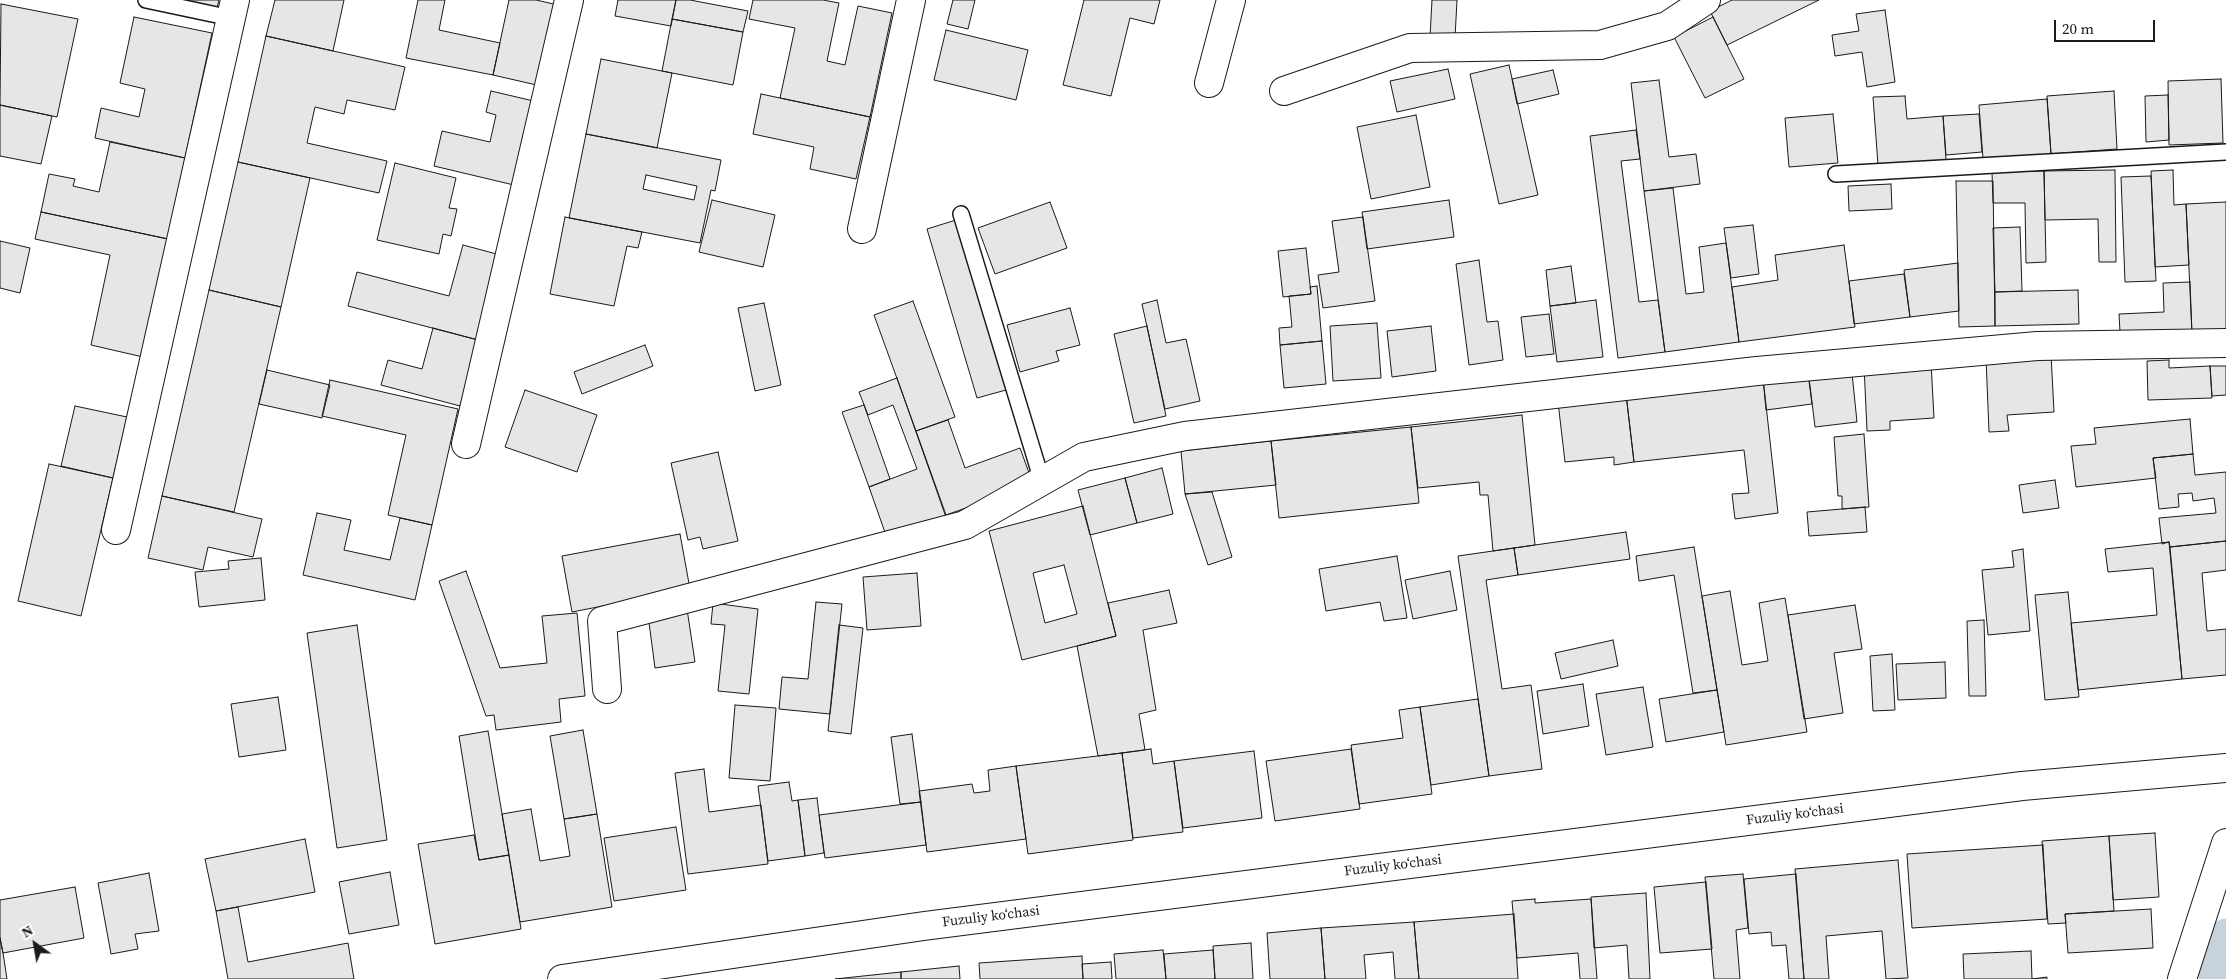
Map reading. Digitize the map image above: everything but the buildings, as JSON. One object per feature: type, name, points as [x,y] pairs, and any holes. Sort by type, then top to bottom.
[{"type":"street","points":[[466,444],[569,0]]},
{"type":"street","points":[[862,229],[911,0]]},
{"type":"street","points":[[1209,83],[1231,0]]},
{"type":"street","points":[[1284,91],[1410,48],[1600,45],[1667,26],[1706,0]]},
{"type":"street","points":[[116,530],[233,9]]},
{"type":"street","points":[[607,689],[602,621],[965,525],[1084,457],[1185,436],[1758,370],[2037,346],[2226,343]]},
{"type":"street","name":"Fuzuliy koʻchasi","points":[[562,979],[924,926],[1982,791],[2226,768]]},
{"type":"street","points":[[2182,979],[2226,842]]},
{"type":"lane","points":[[146,0],[233,9]]},
{"type":"lane","points":[[1836,174],[2226,152]]},
{"type":"lane","points":[[961,214],[1042,482]]},
{"type":"waterway","points":[[2216,979],[2226,936]]}]
